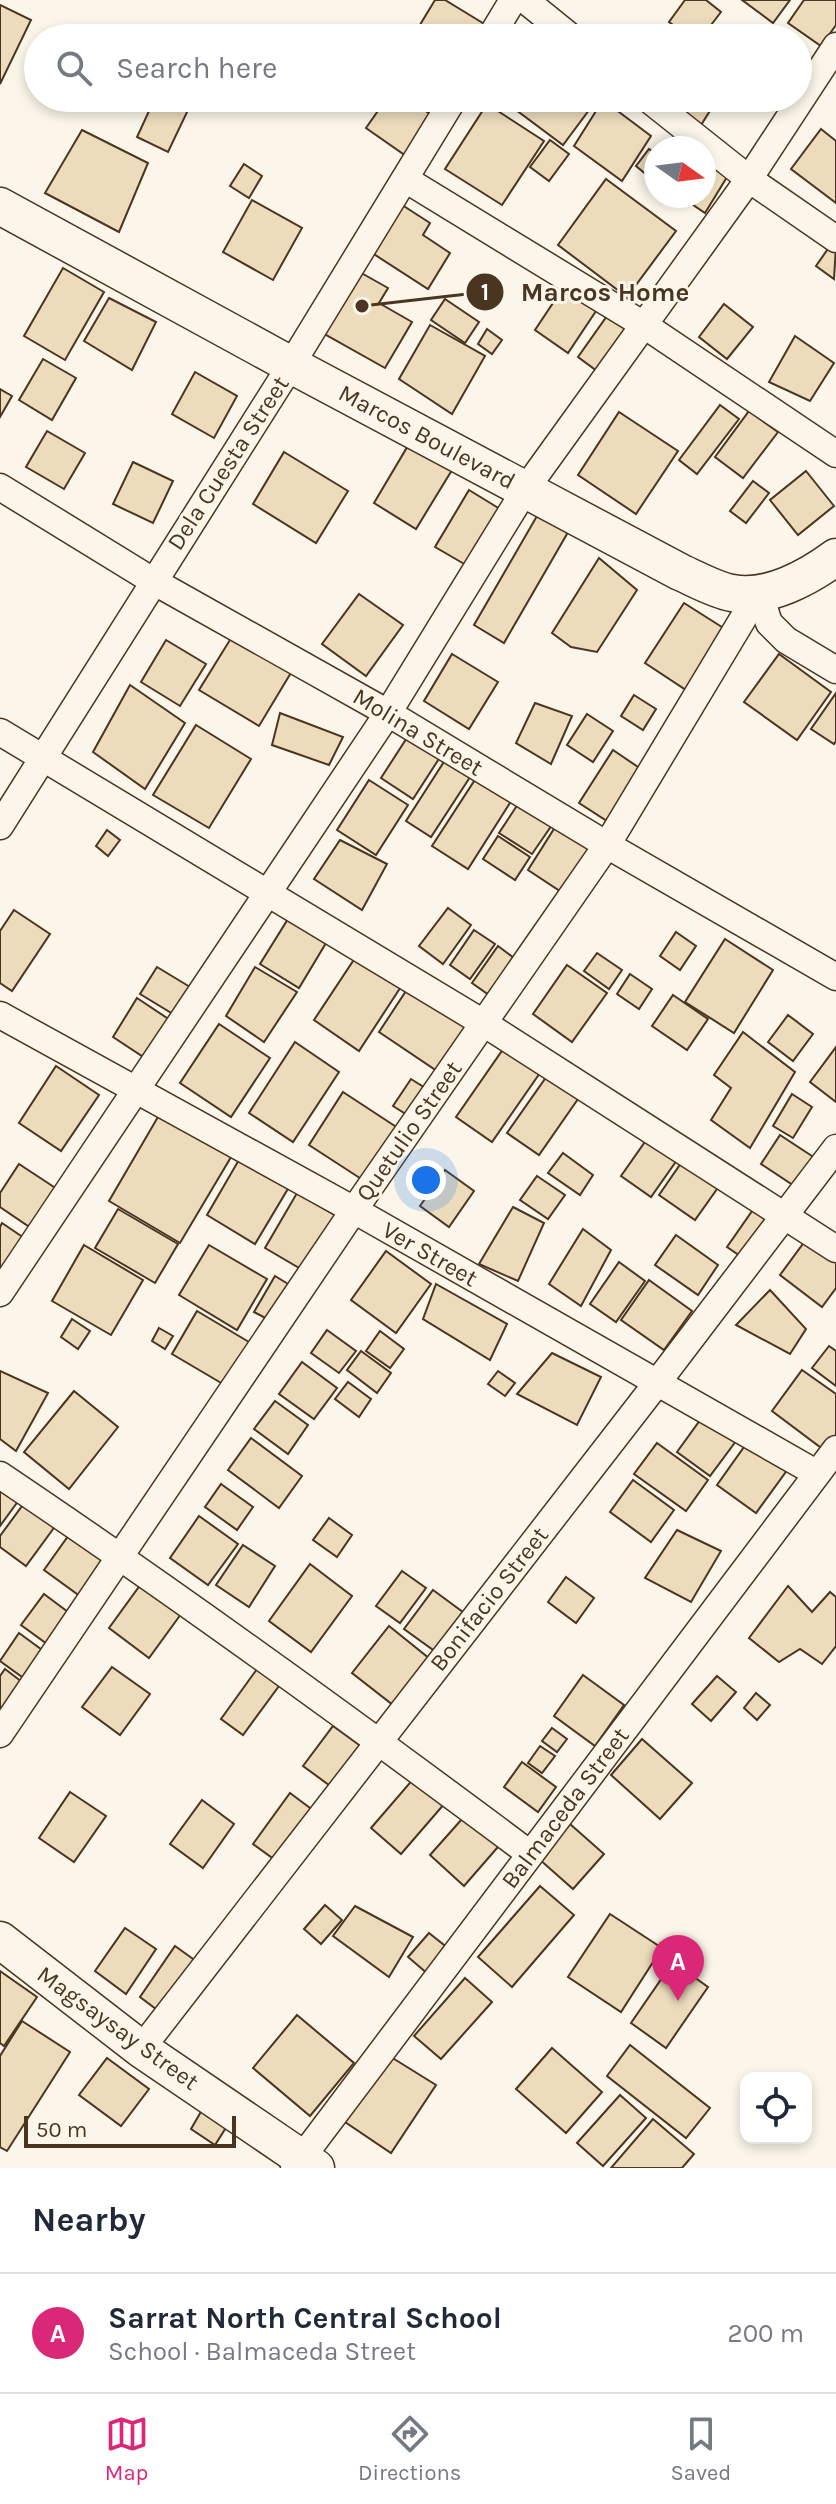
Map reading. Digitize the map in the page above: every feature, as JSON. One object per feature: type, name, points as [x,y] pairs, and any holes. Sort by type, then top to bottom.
[{"type":"main road","name":"Marcos Boulevard","points":[[0,206],[680,572],[733,593],[759,592]]},
{"type":"main road","points":[[759,592],[798,582],[836,557]]},
{"type":"main road","name":"Magsaysay Street","points":[[0,1940],[141,2049],[304,2165]]},
{"type":"street","points":[[498,24],[513,0]]},
{"type":"street","points":[[525,0],[555,24]]},
{"type":"street","points":[[812,83],[836,46]]},
{"type":"street","name":"Dela Cuesta Street","points":[[0,826],[291,365],[446,112]]},
{"type":"street","points":[[665,112],[749,179],[836,239]]},
{"type":"street","points":[[0,1293],[388,713],[525,490],[749,179],[793,112]]},
{"type":"street","points":[[405,179],[644,325],[836,454]]},
{"type":"street","name":"Molina Street","points":[[0,487],[153,581],[388,713],[607,845],[836,977]]},
{"type":"street","points":[[759,592],[769,623],[786,640],[836,670]]},
{"type":"street","name":"Quetulio Street","points":[[0,1734],[354,1210],[607,845],[759,592]]},
{"type":"street","points":[[0,732],[485,1024],[836,1249]]},
{"type":"street","name":"Ver Street","points":[[0,1015],[354,1210],[816,1473]]},
{"type":"street","name":"Bonifacio Street","points":[[141,2049],[836,1148]]},
{"type":"street","name":"Balmaceda Street","points":[[304,2165],[530,1854],[836,1449]]},
{"type":"street","points":[[0,1475],[120,1556],[379,1741],[530,1854]]},
{"type":"building","points":[[435,0],[445,0],[484,24],[420,24]]},
{"type":"building","points":[[685,0],[706,0],[721,12],[712,24],[669,22]]},
{"type":"building","points":[[742,0],[790,0],[773,23]]},
{"type":"building","points":[[804,0],[836,0],[836,25],[821,46],[812,40],[812,24],[788,23]]},
{"type":"building","points":[[0,5],[31,20],[29,24],[24,24],[24,34],[0,84]]},
{"type":"building","points":[[149,112],[187,112],[168,152],[137,137]]},
{"type":"building","points":[[377,112],[427,112],[436,118],[409,158],[366,128]]},
{"type":"building","points":[[482,112],[499,112],[544,141],[502,205],[445,169]]},
{"type":"building","points":[[519,112],[588,112],[563,145]]},
{"type":"building","points":[[595,112],[619,112],[651,136],[644,136],[644,147],[622,181],[574,146]]},
{"type":"building","points":[[681,112],[709,112],[701,125]]},
{"type":"building","points":[[821,129],[836,141],[836,203],[791,169]]},
{"type":"building","points":[[82,130],[148,163],[119,232],[45,193]]},
{"type":"building","points":[[550,140],[569,154],[549,181],[530,167]]},
{"type":"building","points":[[644,156],[644,173],[636,166]]},
{"type":"building","points":[[244,164],[262,176],[249,198],[230,186]]},
{"type":"building","points":[[716,170],[727,177],[716,195]]},
{"type":"building","points":[[606,179],[676,231],[627,297],[558,245]]},
{"type":"building","points":[[252,200],[302,228],[273,280],[223,252]]},
{"type":"building","points":[[399,203],[430,223],[423,235],[450,253],[428,289],[369,251]]},
{"type":"building","points":[[832,243],[836,246],[834,279],[816,266]]},
{"type":"building","points":[[63,268],[104,292],[65,360],[24,336]]},
{"type":"building","points":[[356,270],[388,288],[379,303],[412,322],[385,368],[321,332]]},
{"type":"building","points":[[565,285],[598,308],[568,353],[535,330]]},
{"type":"building","points":[[109,298],[156,322],[132,370],[84,341]]},
{"type":"building","points":[[445,299],[479,322],[465,343],[431,320]]},
{"type":"building","points":[[724,304],[753,327],[727,359],[699,337]]},
{"type":"building","points":[[607,316],[627,330],[597,371],[578,357]]},
{"type":"building","points":[[430,325],[485,356],[452,414],[399,379]]},
{"type":"building","points":[[487,329],[502,340],[492,354],[478,344]]},
{"type":"building","points":[[795,336],[834,363],[810,401],[769,382]]},
{"type":"building","points":[[43,359],[76,378],[52,420],[19,400]]},
{"type":"building","points":[[195,372],[237,396],[214,438],[172,414]]},
{"type":"building","points":[[0,389],[12,396],[0,417]]},
{"type":"building","points":[[720,405],[739,419],[697,474],[679,460]]},
{"type":"building","points":[[749,411],[778,432],[743,478],[715,457]]},
{"type":"building","points":[[619,412],[678,451],[636,514],[578,475]]},
{"type":"building","points":[[47,431],[85,453],[64,489],[26,467]]},
{"type":"building","points":[[409,444],[452,470],[416,529],[374,503]]},
{"type":"building","points":[[284,452],[348,491],[316,543],[253,504]]},
{"type":"building","points":[[133,462],[173,481],[153,523],[113,504]]},
{"type":"building","points":[[806,471],[834,506],[798,535],[770,500]]},
{"type":"building","points":[[753,481],[769,493],[746,523],[730,511]]},
{"type":"building","points":[[469,490],[500,509],[466,565],[435,547]]},
{"type":"building","points":[[541,509],[571,527],[504,643],[474,625]]},
{"type":"building","points":[[599,558],[637,590],[597,652],[571,647],[552,633]]},
{"type":"building","points":[[359,594],[403,625],[366,676],[322,644]]},
{"type":"building","points":[[684,603],[725,629],[686,690],[645,663]]},
{"type":"building","points":[[233,635],[292,671],[259,726],[199,690]]},
{"type":"building","points":[[166,640],[206,664],[180,706],[141,682]]},
{"type":"building","points":[[452,654],[498,682],[469,729],[424,701]]},
{"type":"building","points":[[779,654],[831,692],[797,740],[744,702]]},
{"type":"building","points":[[130,685],[185,723],[145,789],[93,752]]},
{"type":"building","points":[[836,693],[836,741],[834,744],[811,729]]},
{"type":"building","points":[[634,695],[656,709],[643,730],[621,716]]},
{"type":"building","points":[[535,703],[572,716],[551,764],[516,743]]},
{"type":"building","points":[[280,713],[343,737],[329,765],[272,745]]},
{"type":"building","points":[[587,714],[613,731],[593,762],[567,745]]},
{"type":"building","points":[[196,725],[251,759],[209,828],[153,795]]},
{"type":"building","points":[[412,730],[444,751],[413,799],[381,778]]},
{"type":"building","points":[[613,750],[641,769],[607,821],[579,803]]},
{"type":"building","points":[[447,757],[472,774],[431,837],[406,821]]},
{"type":"building","points":[[480,772],[515,795],[468,869],[432,846]]},
{"type":"building","points":[[369,780],[408,805],[376,855],[337,830]]},
{"type":"building","points":[[520,801],[554,822],[532,854],[499,833]]},
{"type":"building","points":[[559,821],[597,846],[566,895],[528,870]]},
{"type":"building","points":[[107,830],[120,840],[108,856],[96,846]]},
{"type":"building","points":[[498,836],[530,857],[515,880],[483,859]]},
{"type":"building","points":[[340,840],[387,864],[362,910],[314,879]]},
{"type":"building","points":[[448,908],[471,925],[443,964],[419,946]]},
{"type":"building","points":[[14,910],[50,934],[12,991],[0,983],[0,931]]},
{"type":"building","points":[[288,919],[326,943],[299,988],[260,964]]},
{"type":"building","points":[[474,930],[495,944],[470,979],[450,965]]},
{"type":"building","points":[[676,932],[696,946],[680,970],[660,956]]},
{"type":"building","points":[[725,939],[773,970],[734,1033],[685,1002]]},
{"type":"building","points":[[498,946],[522,964],[496,1000],[472,983]]},
{"type":"building","points":[[361,949],[406,979],[359,1051],[314,1020]]},
{"type":"building","points":[[597,953],[622,970],[609,989],[584,971]]},
{"type":"building","points":[[567,965],[607,993],[572,1042],[533,1014]]},
{"type":"building","points":[[157,967],[195,990],[178,1017],[140,994]]},
{"type":"building","points":[[255,967],[297,992],[264,1042],[226,1016]]},
{"type":"building","points":[[630,974],[652,989],[639,1009],[617,994]]},
{"type":"building","points":[[410,985],[474,1028],[443,1075],[379,1032]]},
{"type":"building","points":[[673,995],[708,1019],[687,1050],[652,1026]]},
{"type":"building","points":[[137,998],[170,1020],[145,1058],[113,1037]]},
{"type":"building","points":[[788,1015],[813,1034],[793,1061],[768,1042]]},
{"type":"building","points":[[219,1024],[270,1058],[231,1117],[180,1083]]},
{"type":"building","points":[[743,1032],[795,1072],[750,1148],[711,1120],[731,1088],[714,1075]]},
{"type":"building","points":[[295,1042],[339,1072],[293,1142],[249,1113]]},
{"type":"building","points":[[506,1045],[542,1070],[492,1142],[456,1117]]},
{"type":"building","points":[[836,1047],[836,1102],[810,1082]]},
{"type":"building","points":[[56,1066],[99,1095],[61,1151],[19,1123]]},
{"type":"building","points":[[547,1076],[578,1099],[539,1155],[507,1133]]},
{"type":"building","points":[[411,1079],[430,1091],[412,1118],[393,1106]]},
{"type":"building","points":[[343,1092],[404,1132],[369,1184],[309,1145]]},
{"type":"building","points":[[792,1094],[812,1107],[793,1138],[773,1126]]},
{"type":"building","points":[[162,1110],[234,1152],[180,1243],[109,1201]]},
{"type":"building","points":[[780,1135],[821,1162],[802,1191],[761,1164]]},
{"type":"building","points":[[647,1139],[677,1160],[651,1197],[621,1176]]},
{"type":"building","points":[[563,1153],[593,1175],[580,1195],[548,1173]]},
{"type":"building","points":[[686,1156],[722,1182],[695,1220],[659,1195]]},
{"type":"building","points":[[240,1158],[289,1187],[255,1244],[207,1215]]},
{"type":"building","points":[[19,1164],[60,1191],[34,1230],[0,1207],[0,1193]]},
{"type":"building","points":[[445,1170],[474,1191],[449,1227],[420,1206]]},
{"type":"building","points":[[537,1176],[565,1195],[548,1219],[520,1200]]},
{"type":"building","points":[[297,1193],[338,1217],[306,1272],[265,1248]]},
{"type":"building","points":[[757,1204],[778,1219],[749,1262],[727,1247]]},
{"type":"building","points":[[513,1207],[544,1223],[518,1281],[479,1264]]},
{"type":"building","points":[[118,1209],[178,1244],[155,1283],[95,1248]]},
{"type":"building","points":[[2,1223],[27,1240],[0,1281],[0,1227]]},
{"type":"building","points":[[583,1229],[611,1250],[581,1306],[549,1284]]},
{"type":"building","points":[[676,1235],[718,1265],[698,1295],[655,1265]]},
{"type":"building","points":[[808,1237],[836,1258],[836,1288],[822,1307],[780,1275]]},
{"type":"building","points":[[84,1245],[143,1280],[111,1335],[52,1301]]},
{"type":"building","points":[[209,1245],[267,1279],[237,1330],[179,1295]]},
{"type":"building","points":[[386,1251],[431,1284],[396,1333],[351,1300]]},
{"type":"building","points":[[619,1262],[645,1281],[616,1322],[590,1304]]},
{"type":"building","points":[[275,1276],[293,1287],[273,1322],[254,1312]]},
{"type":"building","points":[[649,1280],[692,1311],[664,1350],[621,1320]]},
{"type":"building","points":[[436,1284],[507,1324],[490,1360],[423,1319]]},
{"type":"building","points":[[770,1290],[806,1329],[790,1354],[736,1325]]},
{"type":"building","points":[[197,1311],[254,1345],[228,1387],[172,1354]]},
{"type":"building","points":[[72,1319],[90,1331],[78,1349],[61,1337]]},
{"type":"building","points":[[159,1328],[173,1336],[165,1349],[152,1341]]},
{"type":"building","points":[[327,1330],[356,1351],[339,1373],[311,1353]]},
{"type":"building","points":[[380,1331],[404,1349],[390,1368],[366,1351]]},
{"type":"building","points":[[829,1346],[836,1351],[836,1386],[812,1368]]},
{"type":"building","points":[[361,1351],[391,1373],[377,1393],[347,1370]]},
{"type":"building","points":[[552,1353],[601,1377],[577,1425],[517,1394]]},
{"type":"building","points":[[302,1362],[337,1388],[314,1419],[279,1394]]},
{"type":"building","points":[[802,1370],[836,1394],[836,1442],[828,1453],[772,1411]]},
{"type":"building","points":[[0,1371],[48,1393],[16,1451],[0,1439]]},
{"type":"building","points":[[498,1371],[515,1383],[505,1396],[488,1384]]},
{"type":"building","points":[[348,1382],[371,1399],[359,1417],[335,1399]]},
{"type":"building","points":[[74,1391],[118,1427],[69,1489],[24,1452]]},
{"type":"building","points":[[275,1401],[308,1425],[288,1454],[254,1429]]},
{"type":"building","points":[[706,1412],[739,1437],[710,1476],[677,1452]]},
{"type":"building","points":[[251,1438],[302,1476],[279,1508],[228,1470]]},
{"type":"building","points":[[749,1440],[788,1469],[756,1513],[717,1485]]},
{"type":"building","points":[[657,1443],[708,1480],[686,1511],[634,1474]]},
{"type":"building","points":[[633,1480],[674,1510],[651,1542],[610,1512]]},
{"type":"building","points":[[221,1484],[253,1507],[237,1530],[205,1507]]},
{"type":"building","points":[[0,1485],[19,1500],[0,1526]]},
{"type":"building","points":[[25,1502],[56,1525],[26,1566],[0,1547],[0,1536]]},
{"type":"building","points":[[199,1516],[238,1544],[208,1585],[170,1558]]},
{"type":"building","points":[[329,1518],[352,1535],[337,1557],[313,1540]]},
{"type":"building","points":[[677,1530],[721,1551],[691,1602],[645,1578]]},
{"type":"building","points":[[71,1532],[112,1562],[84,1599],[44,1570]]},
{"type":"building","points":[[243,1545],[275,1566],[249,1607],[216,1585]]},
{"type":"building","points":[[310,1564],[352,1596],[311,1652],[269,1621]]},
{"type":"building","points":[[402,1571],[426,1588],[400,1623],[376,1606]]},
{"type":"building","points":[[566,1577],[594,1598],[576,1623],[548,1602]]},
{"type":"building","points":[[141,1584],[181,1614],[149,1658],[109,1628]]},
{"type":"building","points":[[788,1586],[812,1612],[830,1592],[836,1597],[836,1646],[822,1664],[800,1649],[779,1662],[749,1638]]},
{"type":"building","points":[[433,1590],[471,1618],[443,1657],[404,1629]]},
{"type":"building","points":[[44,1594],[76,1618],[54,1649],[21,1625]]},
{"type":"building","points":[[389,1626],[430,1659],[393,1705],[352,1673]]},
{"type":"building","points":[[19,1633],[49,1655],[29,1682],[0,1661]]},
{"type":"building","points":[[112,1667],[150,1694],[120,1735],[82,1707]]},
{"type":"building","points":[[5,1669],[30,1688],[0,1717],[0,1676]]},
{"type":"building","points":[[257,1669],[279,1686],[243,1735],[221,1719]]},
{"type":"building","points":[[583,1675],[624,1705],[595,1746],[554,1716]]},
{"type":"building","points":[[717,1676],[736,1692],[711,1721],[692,1704]]},
{"type":"building","points":[[756,1693],[770,1705],[757,1720],[744,1708]]},
{"type":"building","points":[[333,1726],[362,1747],[333,1788],[303,1766]]},
{"type":"building","points":[[552,1728],[567,1739],[557,1752],[542,1741]]},
{"type":"building","points":[[642,1739],[692,1783],[660,1819],[611,1775]]},
{"type":"building","points":[[540,1746],[555,1756],[542,1773],[528,1763]]},
{"type":"building","points":[[522,1762],[556,1787],[538,1812],[504,1787]]},
{"type":"building","points":[[415,1777],[445,1803],[401,1854],[371,1828]]},
{"type":"building","points":[[70,1792],[106,1816],[74,1862],[39,1838]]},
{"type":"building","points":[[290,1793],[318,1814],[282,1865],[253,1844]]},
{"type":"building","points":[[202,1800],[234,1824],[203,1868],[170,1844]]},
{"type":"building","points":[[470,1810],[504,1840],[464,1886],[430,1855]]},
{"type":"building","points":[[570,1824],[604,1854],[573,1889],[539,1859]]},
{"type":"building","points":[[540,1886],[574,1915],[512,1987],[478,1957]]},
{"type":"building","points":[[325,1905],[342,1920],[321,1944],[304,1929]]},
{"type":"building","points":[[355,1906],[413,1937],[389,1977],[333,1936]]},
{"type":"building","points":[[610,1914],[662,1948],[621,2012],[568,1977]]},
{"type":"building","points":[[125,1928],[156,1949],[126,1994],[95,1971]]},
{"type":"building","points":[[429,1933],[449,1949],[428,1974],[408,1957]]},
{"type":"building","points":[[175,1946],[200,1964],[164,2015],[140,1997]]},
{"type":"building","points":[[673,1962],[708,1987],[666,2048],[631,2023]]},
{"type":"building","points":[[0,1971],[37,1997],[4,2046],[0,2043]]},
{"type":"building","points":[[465,1978],[492,2002],[441,2059],[414,2036]]},
{"type":"building","points":[[297,2015],[354,2063],[310,2116],[253,2068]]},
{"type":"building","points":[[22,2021],[70,2052],[7,2151],[0,2147],[0,2056]]},
{"type":"building","points":[[630,2045],[710,2108],[686,2138],[607,2076]]},
{"type":"building","points":[[552,2048],[602,2092],[566,2133],[516,2089]]},
{"type":"building","points":[[391,2057],[436,2085],[391,2153],[345,2122]]},
{"type":"building","points":[[107,2058],[149,2089],[121,2126],[79,2095]]},
{"type":"building","points":[[620,2095],[646,2118],[603,2166],[577,2143]]},
{"type":"building","points":[[202,2110],[227,2126],[215,2145],[191,2129]]},
{"type":"building","points":[[653,2119],[694,2154],[682,2168],[611,2168]]},
{"type":"place","name":"Marcos Home","points":[[362,306]]},
{"type":"place","name":"Sarrat North Central School","points":[[678,2001]]}]
